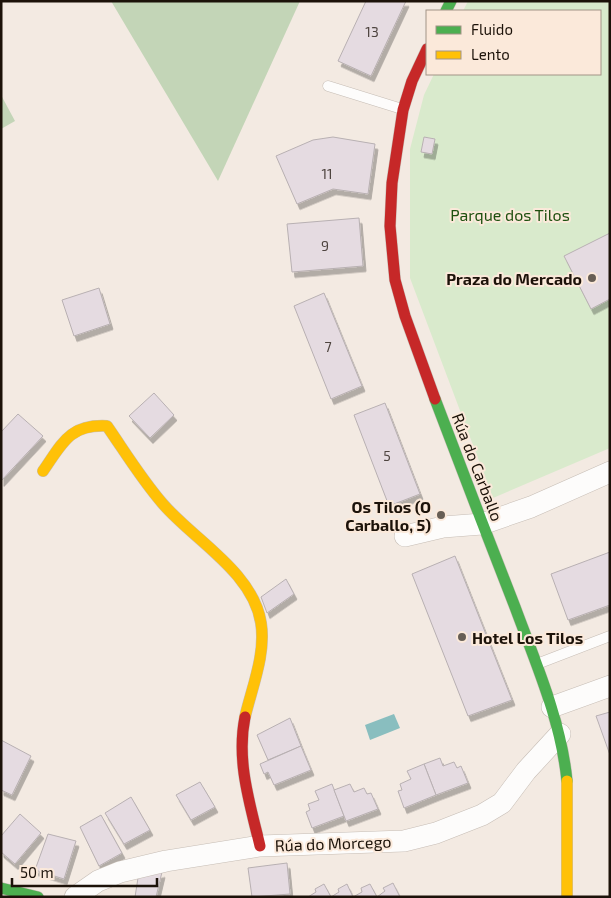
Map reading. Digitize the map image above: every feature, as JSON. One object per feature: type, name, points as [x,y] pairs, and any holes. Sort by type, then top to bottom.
[{"type":"street","name":"Rúa do Carballo","points":[[426,51],[412,81],[403,110],[392,184],[390,226],[394,280],[425,372],[536,664],[560,734],[565,757],[568,787],[567,897]]},
{"type":"street","points":[[43,471],[76,429],[96,424],[107,426],[162,503],[231,567],[250,594],[260,619],[262,630],[242,736],[247,787],[260,846]]},
{"type":"street","points":[[405,536],[443,527],[482,524],[531,507],[610,472]]},
{"type":"street","points":[[552,707],[610,686]]},
{"type":"street","name":"Rúa do Morcego","points":[[75,897],[98,881],[120,872],[166,860],[260,846],[404,841],[436,833],[482,815],[502,803],[526,771],[560,734]]},
{"type":"street","points":[[2,888],[38,897]]},
{"type":"lane","points":[[328,86],[403,110]]},
{"type":"lane","points":[[536,664],[610,636]]},
{"type":"green space","points":[[111,1],[300,1],[218,181]]},
{"type":"green space","name":"Parque dos Tilos","points":[[468,1],[610,1],[610,448],[493,498],[410,278],[410,149],[424,95],[434,75],[601,75],[601,10],[464,10]]},
{"type":"green space","points":[[1,95],[15,121],[1,129]]},
{"type":"water","points":[[394,714],[400,728],[370,740],[365,725]]},
{"type":"building","points":[[366,1],[406,1],[371,76],[338,61]]},
{"type":"building","points":[[333,137],[375,144],[368,194],[333,189],[297,204],[276,156],[313,140]]},
{"type":"building","points":[[424,137],[435,139],[432,154],[421,152]]},
{"type":"building","points":[[359,218],[363,266],[292,272],[287,224]]},
{"type":"building","name":"Praza do Mercado","points":[[610,233],[610,299],[591,309],[564,256]]},
{"type":"building","points":[[99,288],[110,324],[74,336],[62,300]]},
{"type":"building","points":[[324,293],[362,386],[331,399],[294,306]]},
{"type":"building","points":[[154,393],[174,415],[150,438],[129,416]]},
{"type":"building","points":[[385,403],[420,494],[389,506],[354,415]]},
{"type":"building","points":[[18,414],[43,436],[1,481],[1,432]]},
{"type":"building","points":[[610,552],[610,605],[568,620],[551,574]]},
{"type":"building","name":"Hotel Los Tilos","points":[[455,556],[512,700],[468,716],[412,574]]},
{"type":"building","points":[[286,579],[294,594],[267,613],[261,597]]},
{"type":"building","points":[[610,712],[610,755],[596,716]]},
{"type":"building","points":[[290,718],[301,746],[268,760],[257,735]]},
{"type":"building","points":[[1,740],[31,756],[12,795],[1,790]]},
{"type":"building","points":[[301,746],[311,770],[274,785],[268,772],[264,774],[260,764]]},
{"type":"building","points":[[440,758],[443,766],[454,762],[457,768],[461,766],[468,783],[436,795],[424,764]]},
{"type":"building","points":[[424,764],[436,795],[404,808],[398,791],[402,790],[400,784],[411,779],[407,771]]},
{"type":"building","points":[[200,782],[215,807],[191,820],[176,795]]},
{"type":"building","points":[[332,784],[344,816],[312,828],[306,812],[310,810],[308,804],[319,800],[315,791]]},
{"type":"building","points":[[350,784],[354,792],[364,788],[367,794],[371,793],[378,809],[346,821],[334,790]]},
{"type":"building","points":[[131,797],[150,830],[124,844],[105,813]]},
{"type":"building","points":[[20,814],[41,833],[15,864],[1,852],[1,836]]},
{"type":"building","points":[[101,815],[122,853],[99,866],[80,827]]},
{"type":"building","points":[[48,834],[76,841],[64,879],[35,870]]},
{"type":"building","points":[[287,863],[290,894],[252,897],[248,868]]},
{"type":"building","points":[[162,872],[156,897],[135,897],[138,878]]},
{"type":"building","points":[[393,883],[400,897],[377,897],[385,891],[383,888]]},
{"type":"building","points":[[324,884],[331,897],[308,897],[316,892],[315,889]]},
{"type":"building","points":[[347,884],[353,897],[331,897],[339,892],[338,889]]},
{"type":"building","points":[[370,884],[377,897],[353,897],[362,892],[361,888]]},
{"type":"traffic: fast","points":[[446,10],[451,1]]},
{"type":"traffic: fast","points":[[435,399],[547,692],[564,758],[567,781]]},
{"type":"traffic: fast","points":[[1,888],[38,897]]},
{"type":"traffic: slow","points":[[43,471],[62,444],[75,432],[94,426],[107,426],[155,495],[235,572],[247,588],[256,605],[262,635],[258,670],[245,717]]},
{"type":"traffic: slow","points":[[567,781],[567,897]]},
{"type":"traffic: jam","points":[[426,51],[412,81],[403,110],[392,183],[390,226],[395,280],[405,316],[435,399]]},
{"type":"traffic: jam","points":[[245,717],[242,750],[243,766],[248,798],[260,846]]},
{"type":"place","name":"Praza do Mercado","points":[[592,278]]},
{"type":"place","name":"Os Tilos (O Carballo, 5)","points":[[441,515]]},
{"type":"place","name":"Hotel Los Tilos","points":[[462,637]]}]
